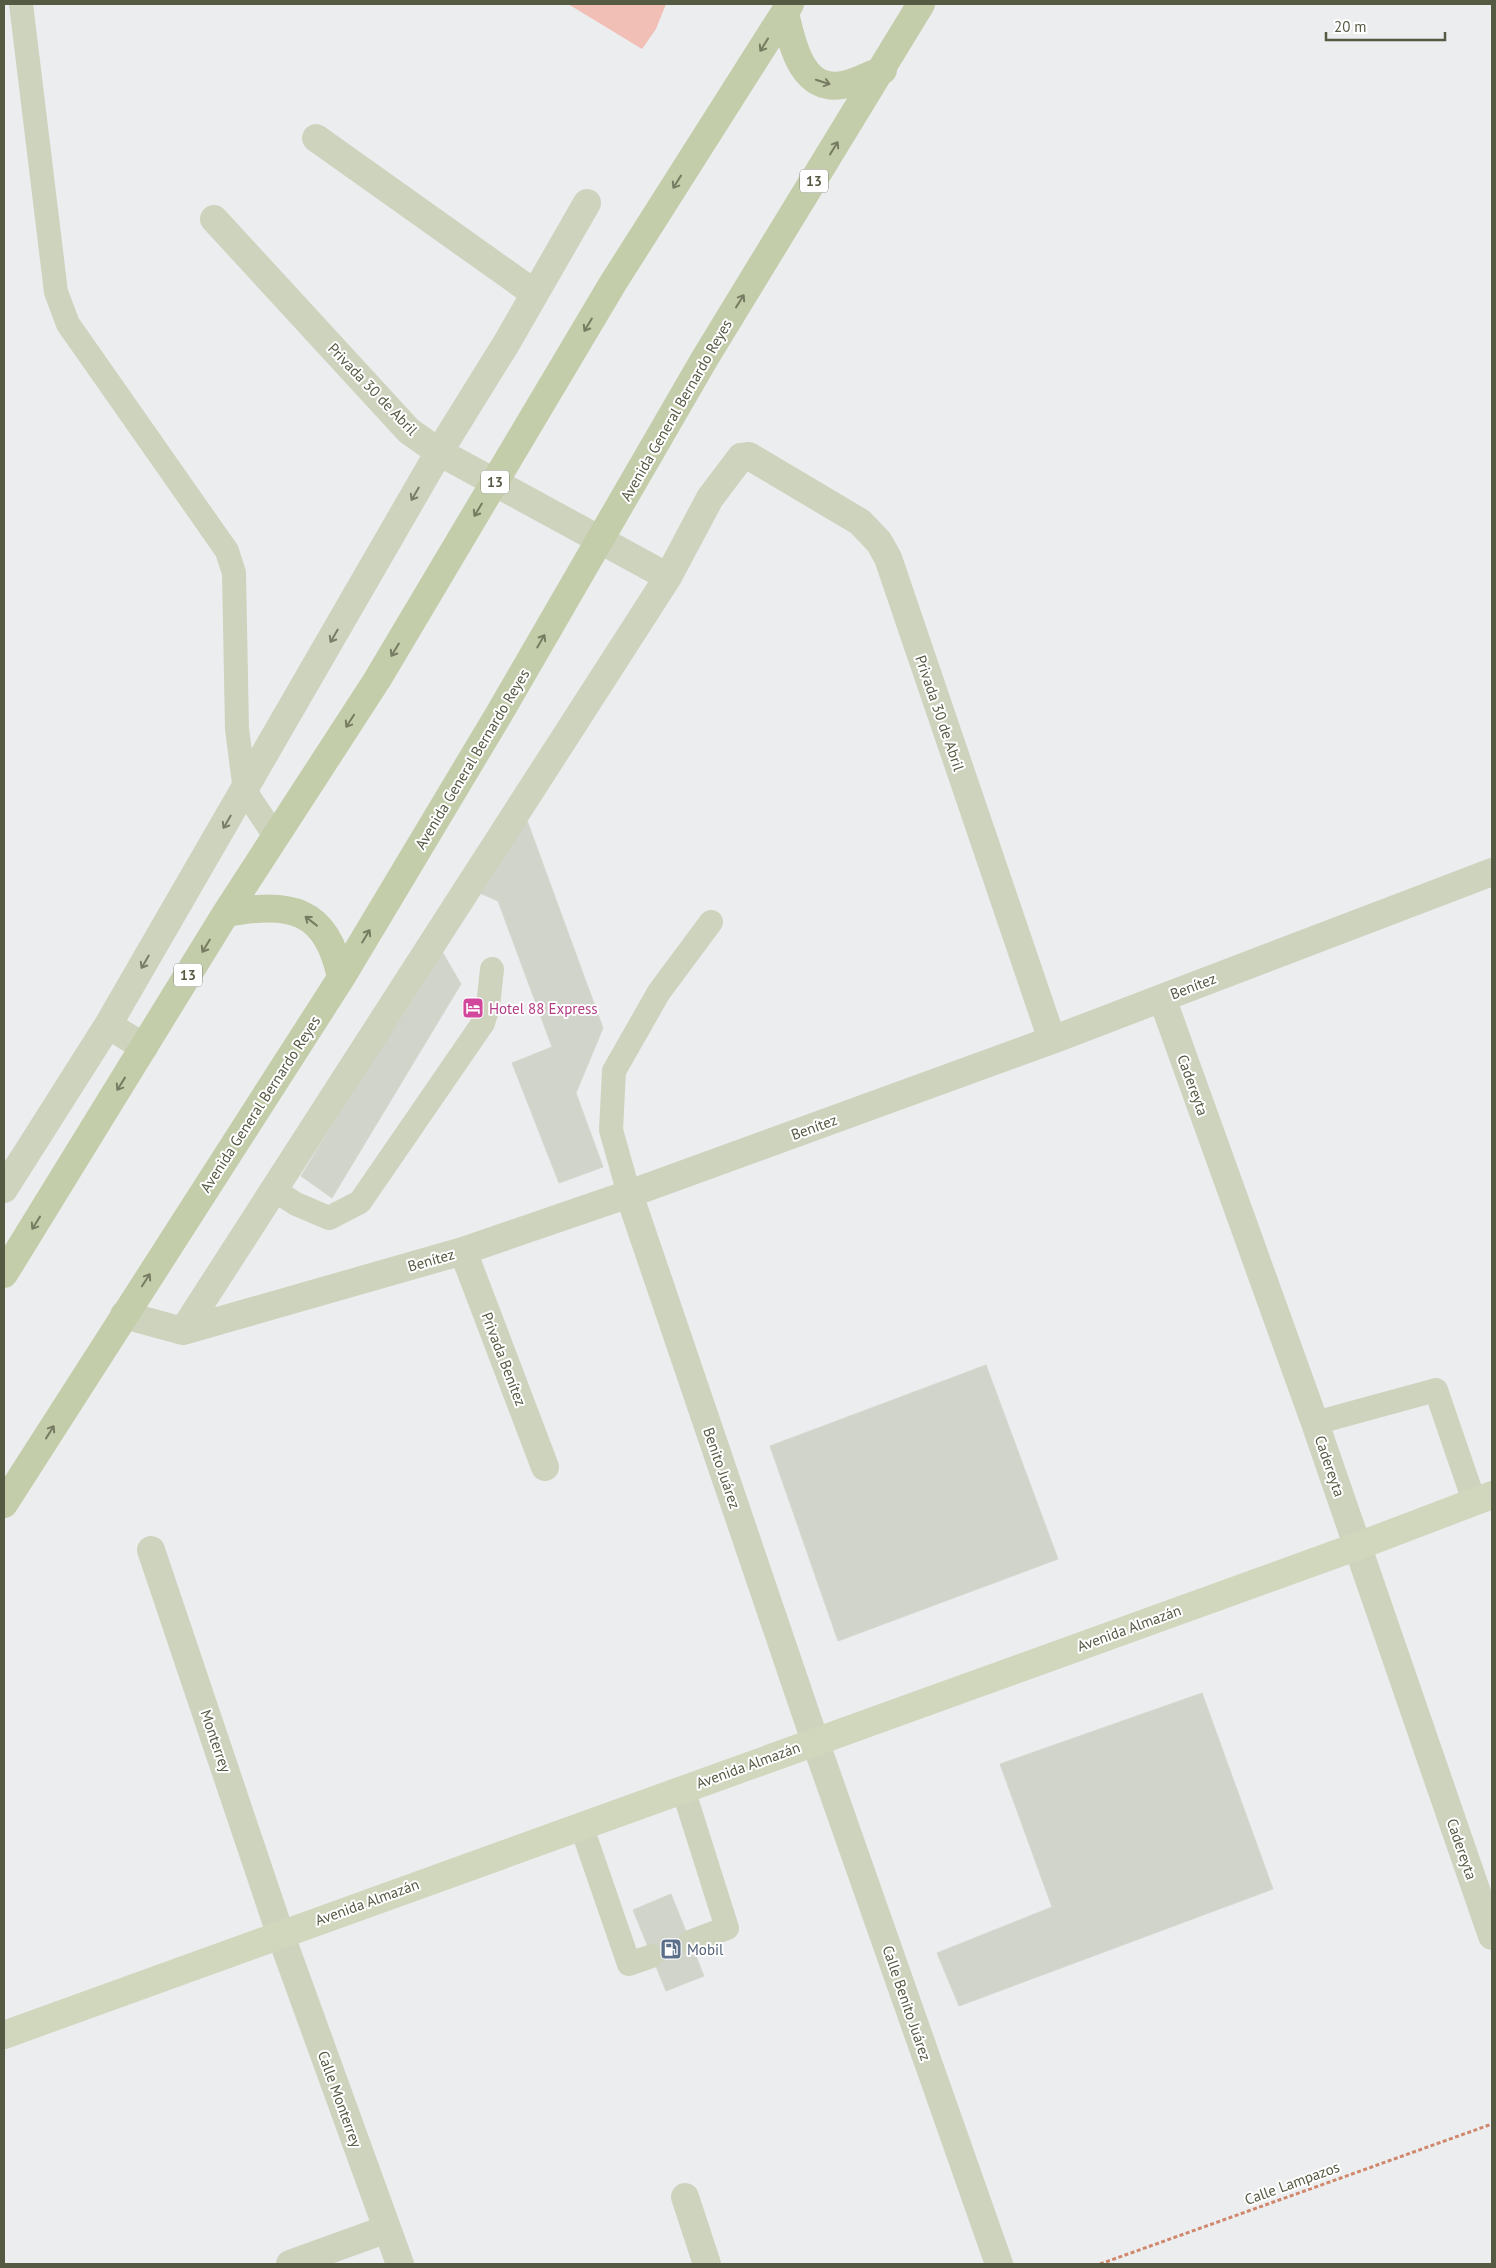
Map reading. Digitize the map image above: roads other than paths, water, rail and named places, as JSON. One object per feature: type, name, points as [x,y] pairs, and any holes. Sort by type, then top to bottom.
[{"type":"main road","name":"Avenida General Bernardo Reyes","points":[[4,1504],[341,978],[499,714],[705,358],[922,4]]},
{"type":"main road","points":[[787,8],[793,50],[802,66],[816,81],[831,85],[846,85],[883,70]]},
{"type":"main road","name":"13","points":[[4,1274],[226,913],[377,680],[613,283],[787,8]]},
{"type":"main road","points":[[226,913],[258,907],[283,908],[306,916],[325,932],[337,953],[341,978]]},
{"type":"main road","name":"Avenida Almazán","points":[[4,2035],[280,1933],[1358,1546],[1483,1498]]},
{"type":"street","points":[[316,138],[534,293]]},
{"type":"street","points":[[4,1189],[108,1025],[245,791],[439,452],[506,344],[587,203]]},
{"type":"street","name":"Privada 30 de Abril","points":[[214,219],[409,430],[439,452],[668,577],[710,498],[741,457],[749,456],[860,522],[879,542],[888,558],[1052,1040]]},
{"type":"street","points":[[124,1315],[183,1331],[668,577]]},
{"type":"street","name":"Benítez","points":[[183,1331],[463,1251],[629,1194],[1052,1040],[1492,872]]},
{"type":"street","name":"Cadereyta","points":[[1162,998],[1315,1423],[1492,1936]]},
{"type":"street","points":[[108,1025],[144,1047]]},
{"type":"street","name":"Benito Juárez","points":[[629,1194],[815,1741]]},
{"type":"street","name":"Privada Benítez","points":[[463,1251],[544,1467]]},
{"type":"street","name":"Monterrey","points":[[151,1550],[280,1933]]},
{"type":"street","name":"Calle Benito Juárez","points":[[815,1741],[999,2264]]},
{"type":"street","name":"Calle Monterrey","points":[[280,1933],[400,2264]]},
{"type":"street","points":[[685,2196],[707,2264]]},
{"type":"street","points":[[290,2264],[387,2229]]},
{"type":"lane","points":[[21,4],[56,292],[68,324],[227,551],[234,573],[237,730],[245,791],[275,836]]},
{"type":"lane","points":[[629,1194],[611,1130],[611,1095],[614,1071],[659,992],[711,922]]},
{"type":"lane","points":[[274,1190],[296,1204],[329,1218],[360,1202],[483,1023],[488,1007],[492,969]]},
{"type":"lane","points":[[1315,1423],[1436,1390],[1483,1498]]},
{"type":"lane","points":[[683,1789],[727,1928],[690,1942]]},
{"type":"lane","points":[[581,1825],[629,1964],[652,1956]]},
{"type":"place","name":"Hotel 88 Express","points":[[473,1008]]},
{"type":"place","name":"Mobil","points":[[671,1949]]}]
